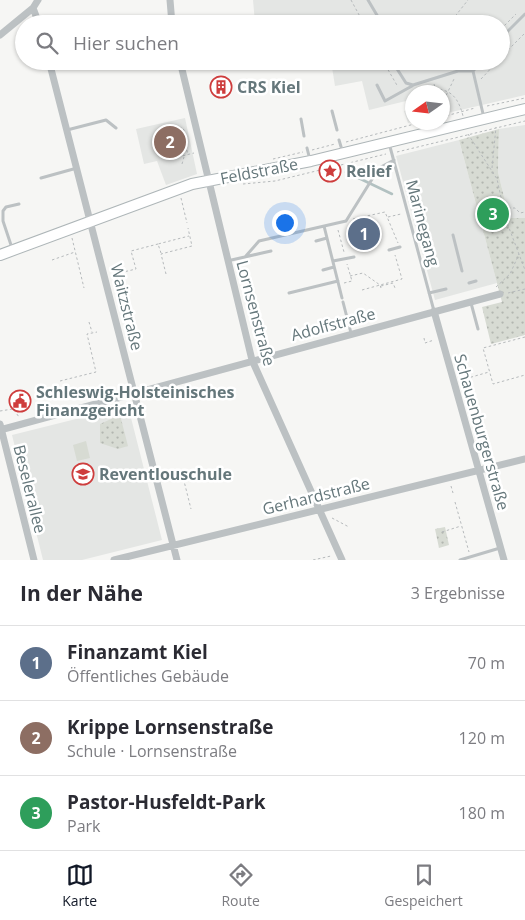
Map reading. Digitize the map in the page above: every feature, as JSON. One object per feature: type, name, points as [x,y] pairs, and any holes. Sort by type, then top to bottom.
[{"type":"street","points":[[24,15],[33,8],[38,0]]},
{"type":"street","points":[[169,15],[170,0]]},
{"type":"street","points":[[33,8],[36,15]]},
{"type":"street","points":[[0,35],[15,23]]},
{"type":"street","name":"Waitzstraße","points":[[51,70],[177,560]]},
{"type":"street","name":"Lornsenstraße","points":[[182,70],[207,181],[252,360],[318,510],[341,557]]},
{"type":"street","name":"Feldstraße","points":[[0,256],[207,181],[342,154],[525,109]]},
{"type":"street","name":"Adolfstraße","points":[[0,428],[23,424],[351,333],[498,295]]},
{"type":"street","name":"Schauenburgerstraße","points":[[434,311],[504,560]]},
{"type":"street","name":"Beselerallee","points":[[0,428],[34,560]]},
{"type":"street","name":"Gerhardstraße","points":[[114,560],[525,459]]},
{"type":"lane","points":[[368,0],[376,15]]},
{"type":"lane","points":[[510,29],[525,14]]},
{"type":"lane","points":[[398,70],[406,83],[413,85],[460,71],[473,71],[484,118]]},
{"type":"lane","points":[[378,85],[385,102],[405,90]]},
{"type":"lane","points":[[332,111],[337,130]]},
{"type":"lane","points":[[302,119],[304,136]]},
{"type":"lane","points":[[67,130],[106,120],[116,128]]},
{"type":"lane","points":[[339,140],[342,154]]},
{"type":"lane","name":"Marinegang","points":[[389,142],[434,311]]},
{"type":"lane","points":[[307,148],[311,161]]},
{"type":"lane","points":[[244,257],[259,240],[346,221],[379,168],[394,160]]},
{"type":"lane","points":[[41,178],[77,168]]},
{"type":"lane","points":[[13,251],[3,221],[3,211],[6,207],[19,204]]},
{"type":"lane","points":[[324,226],[351,333]]},
{"type":"lane","points":[[453,234],[462,271]]},
{"type":"lane","points":[[316,241],[327,238]]},
{"type":"lane","points":[[391,249],[400,247]]},
{"type":"lane","points":[[227,261],[271,251]]},
{"type":"lane","points":[[333,261],[354,257]]},
{"type":"lane","points":[[323,270],[334,267]]},
{"type":"lane","points":[[469,283],[476,281]]},
{"type":"lane","points":[[289,293],[338,283]]},
{"type":"lane","points":[[429,293],[446,289]]},
{"type":"lane","points":[[471,302],[478,329]]},
{"type":"lane","points":[[460,560],[501,548]]},
{"type":"path","points":[[351,0],[359,15]]},
{"type":"path","points":[[456,15],[468,0]]},
{"type":"path","points":[[510,20],[516,14]]},
{"type":"path","points":[[510,48],[525,32]]},
{"type":"path","points":[[389,70],[401,93]]},
{"type":"path","points":[[476,84],[489,70]]},
{"type":"path","points":[[450,90],[460,71]]},
{"type":"path","points":[[450,93],[459,102],[465,124],[499,184],[503,208],[525,270]]},
{"type":"path","points":[[450,115],[525,98]]},
{"type":"path","points":[[238,184],[275,181],[392,153],[465,124],[496,126],[525,121]]},
{"type":"path","points":[[492,169],[496,126]]},
{"type":"path","points":[[178,128],[185,130],[187,139],[184,139],[181,140],[178,128]]},
{"type":"path","points":[[184,139],[188,155]]},
{"type":"path","points":[[178,158],[200,152]]},
{"type":"path","points":[[182,164],[184,156]]},
{"type":"path","points":[[178,190],[187,223]]},
{"type":"path","points":[[503,208],[515,208],[520,212],[525,212]]},
{"type":"path","points":[[346,221],[385,212],[400,247]]},
{"type":"path","points":[[388,217],[408,213]]},
{"type":"path","points":[[346,226],[361,222],[361,225]]},
{"type":"path","points":[[161,254],[192,246],[188,228]]},
{"type":"path","points":[[338,228],[352,281],[338,283]]},
{"type":"path","points":[[69,231],[84,288]]},
{"type":"path","points":[[105,277],[136,269],[131,251],[190,236]]},
{"type":"path","points":[[158,244],[166,274]]},
{"type":"path","points":[[381,286],[402,279],[391,249]]},
{"type":"path","points":[[52,260],[76,252]]},
{"type":"path","points":[[520,254],[510,274],[496,286],[498,295],[525,289]]},
{"type":"path","points":[[350,276],[363,273],[381,286]]},
{"type":"path","points":[[362,290],[393,283],[395,288],[393,288]]},
{"type":"path","points":[[89,322],[92,332]]},
{"type":"path","points":[[60,381],[75,379],[96,372],[87,334],[97,332]]},
{"type":"path","points":[[525,336],[483,348],[493,384],[525,375]]},
{"type":"path","points":[[424,338],[425,342],[442,338]]},
{"type":"path","points":[[455,382],[490,372]]},
{"type":"path","points":[[0,411],[19,408]]},
{"type":"path","points":[[14,409],[23,424]]},
{"type":"path","points":[[181,469],[191,509]]},
{"type":"path","points":[[449,478],[453,493]]},
{"type":"path","points":[[455,502],[470,557]]},
{"type":"path","points":[[318,510],[349,527]]},
{"type":"path","points":[[442,532],[462,526]]},
{"type":"path","points":[[313,560],[341,557]]},
{"type":"shaded area","points":[[253,0],[525,0],[525,95],[450,112],[450,85],[405,85],[405,101],[369,110],[362,81],[335,86],[332,70],[510,70],[510,15],[254,15]]},
{"type":"shaded area","points":[[185,118],[197,174],[166,185],[157,161],[144,164],[136,129]]},
{"type":"shaded area","points":[[525,125],[525,218],[509,219],[498,172],[499,129]]},
{"type":"shaded area","points":[[499,129],[498,172],[509,218],[525,218],[525,335],[491,344],[482,307],[502,302],[459,140]]},
{"type":"shaded area","points":[[459,140],[497,283],[435,300],[396,156]]},
{"type":"shaded area","name":"Reventlouschule","points":[[128,406],[162,540],[82,560],[43,560],[12,435]]},
{"type":"shaded area","points":[[120,415],[128,446],[118,449],[100,443],[100,424]]},
{"type":"shaded area","points":[[86,441],[90,458],[77,461],[73,445]]},
{"type":"shaded area","points":[[445,527],[449,545],[439,548],[435,529]]},
{"type":"waterway","points":[[346,172],[392,194]]},
{"type":"place","name":"CRS Kiel","points":[[221,87]]},
{"type":"place","name":"Krippe Lornsenstraße","points":[[170,142]]},
{"type":"place","name":"Relief","points":[[330,171]]},
{"type":"place","name":"Pastor-Husfeldt-Park","points":[[493,214]]},
{"type":"place","name":"Finanzamt Kiel","points":[[364,234]]},
{"type":"place","name":"Schleswig-Holsteinisches Finanzgericht","points":[[20,401]]},
{"type":"place","name":"Reventlouschule","points":[[83,474]]}]
